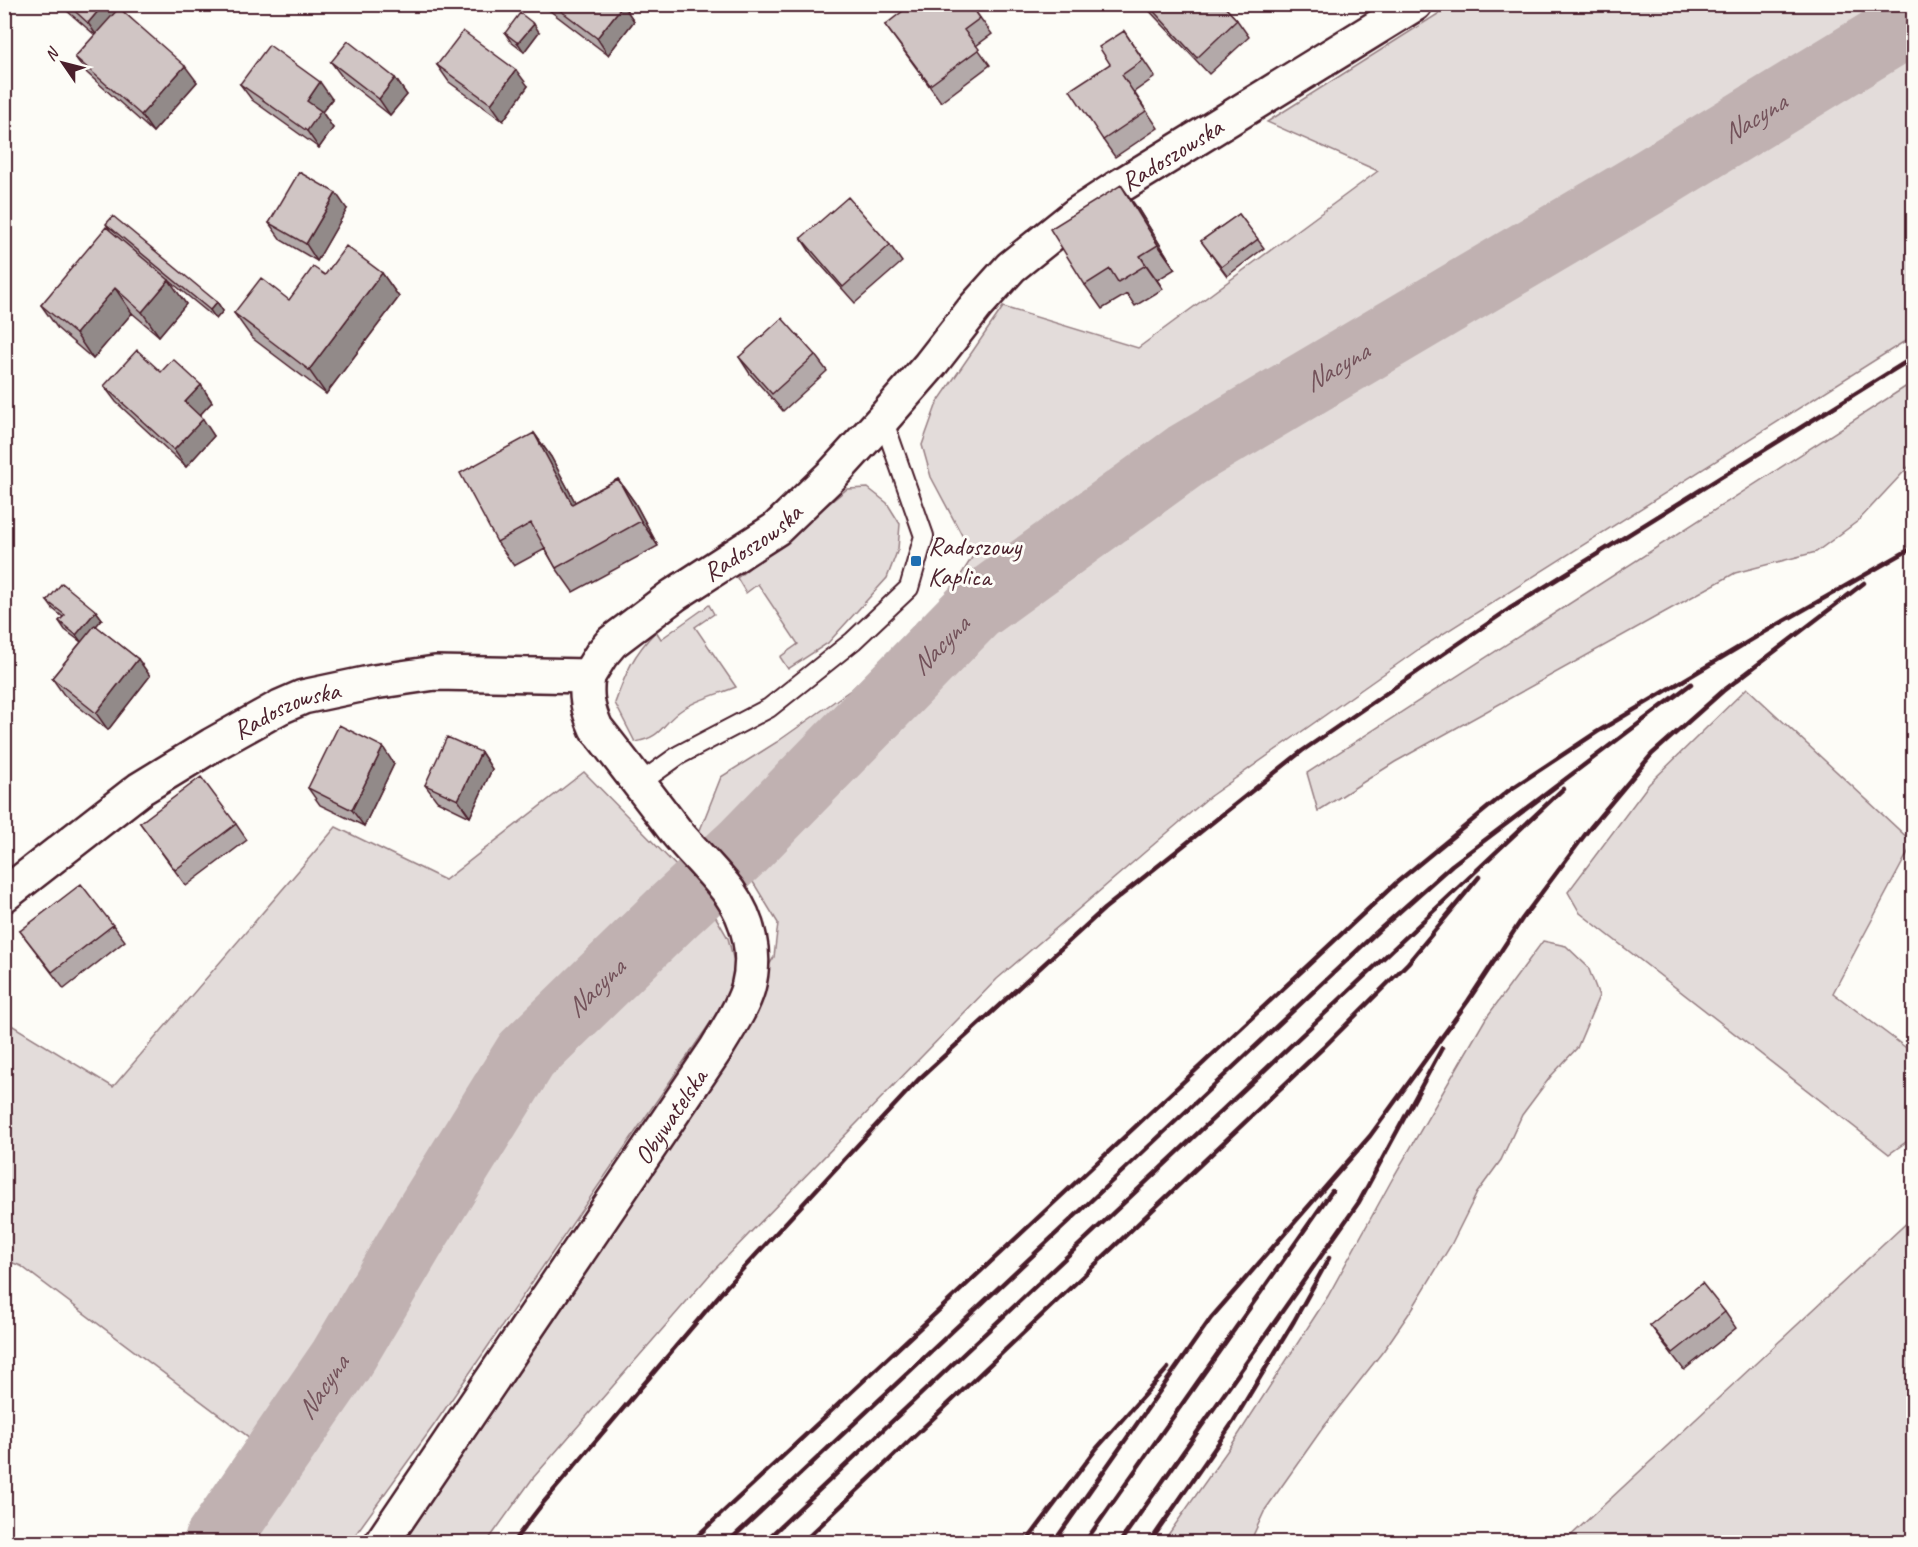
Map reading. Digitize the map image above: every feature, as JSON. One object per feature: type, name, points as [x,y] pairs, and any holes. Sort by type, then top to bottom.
[{"type":"street","name":"Radoszowska","points":[[4,895],[140,789],[212,744],[280,707],[303,698],[374,682],[435,673],[588,676],[612,642],[674,595],[776,530],[832,475],[883,419],[1011,267],[1077,214],[1415,4]]},
{"type":"street","name":"Obywatelska","points":[[382,1542],[716,1049],[743,1001],[748,987],[752,959],[750,935],[741,912],[729,892],[679,835],[596,728],[588,711],[585,693],[588,676]]},
{"type":"lane","points":[[640,783],[679,755],[769,708],[853,641],[909,588],[924,536],[883,419]]},
{"type":"shaded area","points":[[1452,5],[1913,5],[1191,433],[1031,554],[973,602],[718,854],[698,835],[721,777],[777,742],[852,689],[947,597],[973,556],[931,477],[922,445],[937,403],[1003,307],[1138,348],[1378,171],[1267,122]]},
{"type":"shaded area","points":[[1913,32],[1913,336],[1419,649],[1209,797],[997,979],[713,1271],[533,1478],[487,1542],[404,1542],[589,1269],[774,957],[778,923],[742,864],[981,616],[1554,250]]},
{"type":"shaded area","points":[[1913,382],[1913,462],[1858,521],[1816,552],[1735,573],[1395,762],[1318,811],[1307,773]]},
{"type":"shaded area","points":[[868,488],[887,503],[900,524],[898,549],[887,578],[828,643],[788,669],[780,657],[798,644],[758,584],[746,593],[737,578],[847,489]]},
{"type":"shaded area","points":[[709,605],[714,614],[695,627],[736,687],[689,705],[652,737],[635,742],[615,703],[631,664],[656,631],[661,639]]},
{"type":"shaded area","points":[[1747,688],[1913,843],[1833,993],[1913,1053],[1913,1137],[1889,1154],[1580,913],[1568,892],[1649,784]]},
{"type":"shaded area","points":[[584,772],[690,880],[519,1051],[336,1351],[266,1450],[21,1266],[5,1260],[5,1021],[113,1087],[336,827],[445,880]]},
{"type":"shaded area","points":[[707,902],[728,938],[739,981],[434,1425],[350,1542],[239,1542],[405,1303],[534,1070]]},
{"type":"shaded area","points":[[1543,941],[1566,946],[1588,967],[1599,996],[1577,1048],[1551,1076],[1522,1115],[1501,1160],[1477,1193],[1451,1245],[1412,1309],[1384,1350],[1322,1429],[1265,1510],[1250,1542],[1163,1542],[1237,1437],[1328,1296],[1394,1176],[1486,1018]]},
{"type":"shaded area","points":[[1913,1217],[1913,1542],[1564,1542]]},
{"type":"building","points":[[67,4],[104,4],[88,23]]},
{"type":"building","points":[[552,4],[622,4],[623,5],[597,38]]},
{"type":"building","points":[[912,4],[970,4],[980,18],[964,30],[979,49],[930,85],[885,25]]},
{"type":"building","points":[[1147,4],[1222,4],[1237,20],[1197,58]]},
{"type":"building","points":[[119,8],[185,66],[141,115],[75,57]]},
{"type":"building","points":[[520,13],[534,24],[518,43],[505,33]]},
{"type":"building","points":[[463,31],[516,70],[491,104],[437,65]]},
{"type":"building","points":[[1124,31],[1143,60],[1122,75],[1146,111],[1103,140],[1070,90],[1110,64],[1099,47]]},
{"type":"building","points":[[348,41],[395,78],[379,99],[331,62]]},
{"type":"building","points":[[269,45],[320,82],[307,101],[321,111],[307,131],[240,84]]},
{"type":"building","points":[[299,172],[336,193],[306,244],[269,223]]},
{"type":"building","points":[[1121,185],[1158,245],[1140,256],[1146,265],[1118,282],[1110,269],[1085,285],[1050,229]]},
{"type":"building","points":[[848,197],[890,245],[843,287],[801,238]]},
{"type":"building","points":[[1239,214],[1258,239],[1221,267],[1201,241]]},
{"type":"building","points":[[113,216],[217,302],[210,310],[106,224]]},
{"type":"building","points":[[106,227],[169,280],[142,312],[115,288],[76,334],[41,305]]},
{"type":"building","points":[[346,246],[382,273],[309,370],[234,313],[261,278],[289,300],[313,267],[325,275]]},
{"type":"building","points":[[782,318],[815,355],[772,394],[739,357]]},
{"type":"building","points":[[137,350],[161,372],[173,359],[201,385],[185,402],[203,419],[174,450],[104,386]]},
{"type":"building","points":[[534,433],[572,504],[618,479],[641,521],[556,568],[531,523],[497,542],[460,473]]},
{"type":"building","points":[[62,583],[96,611],[76,635],[59,621],[65,615],[47,601]]},
{"type":"building","points":[[95,625],[138,659],[96,713],[52,678]]},
{"type":"building","points":[[339,725],[383,747],[352,810],[308,788]]},
{"type":"building","points":[[447,737],[481,752],[458,800],[425,785]]},
{"type":"building","points":[[201,777],[236,824],[175,870],[140,823]]},
{"type":"building","points":[[81,884],[113,925],[52,972],[20,931]]},
{"type":"building","points":[[1702,1283],[1725,1312],[1673,1353],[1650,1325]]},
{"type":"waterway","name":"Nacyna","points":[[216,1542],[341,1360],[526,1055],[743,847],[975,609],[1187,455],[1654,179],[1914,20]]},
{"type":"railway","points":[[513,1542],[543,1503],[727,1286],[918,1080],[1104,909],[1302,751],[1509,609],[1914,357]]},
{"type":"railway","points":[[691,1542],[1396,883],[1508,791],[1597,732],[1756,637],[1914,547]]},
{"type":"railway","points":[[1054,1542],[1211,1318],[1370,1136],[1468,1001],[1522,919],[1590,828],[1652,754],[1723,691],[1864,583]]},
{"type":"railway","points":[[728,1542],[1379,930],[1452,865],[1691,684]]},
{"type":"railway","points":[[764,1542],[1563,789]]},
{"type":"railway","points":[[803,1542],[1323,1048],[1408,963],[1479,877]]},
{"type":"railway","points":[[1120,1542],[1359,1202],[1442,1048]]},
{"type":"railway","points":[[1085,1542],[1332,1191]]},
{"type":"railway","points":[[1150,1542],[1233,1422],[1329,1258]]},
{"type":"railway","points":[[1026,1542],[1097,1448],[1168,1368]]},
{"type":"place","name":"Radoszowy Kaplica","points":[[916,561]]}]
